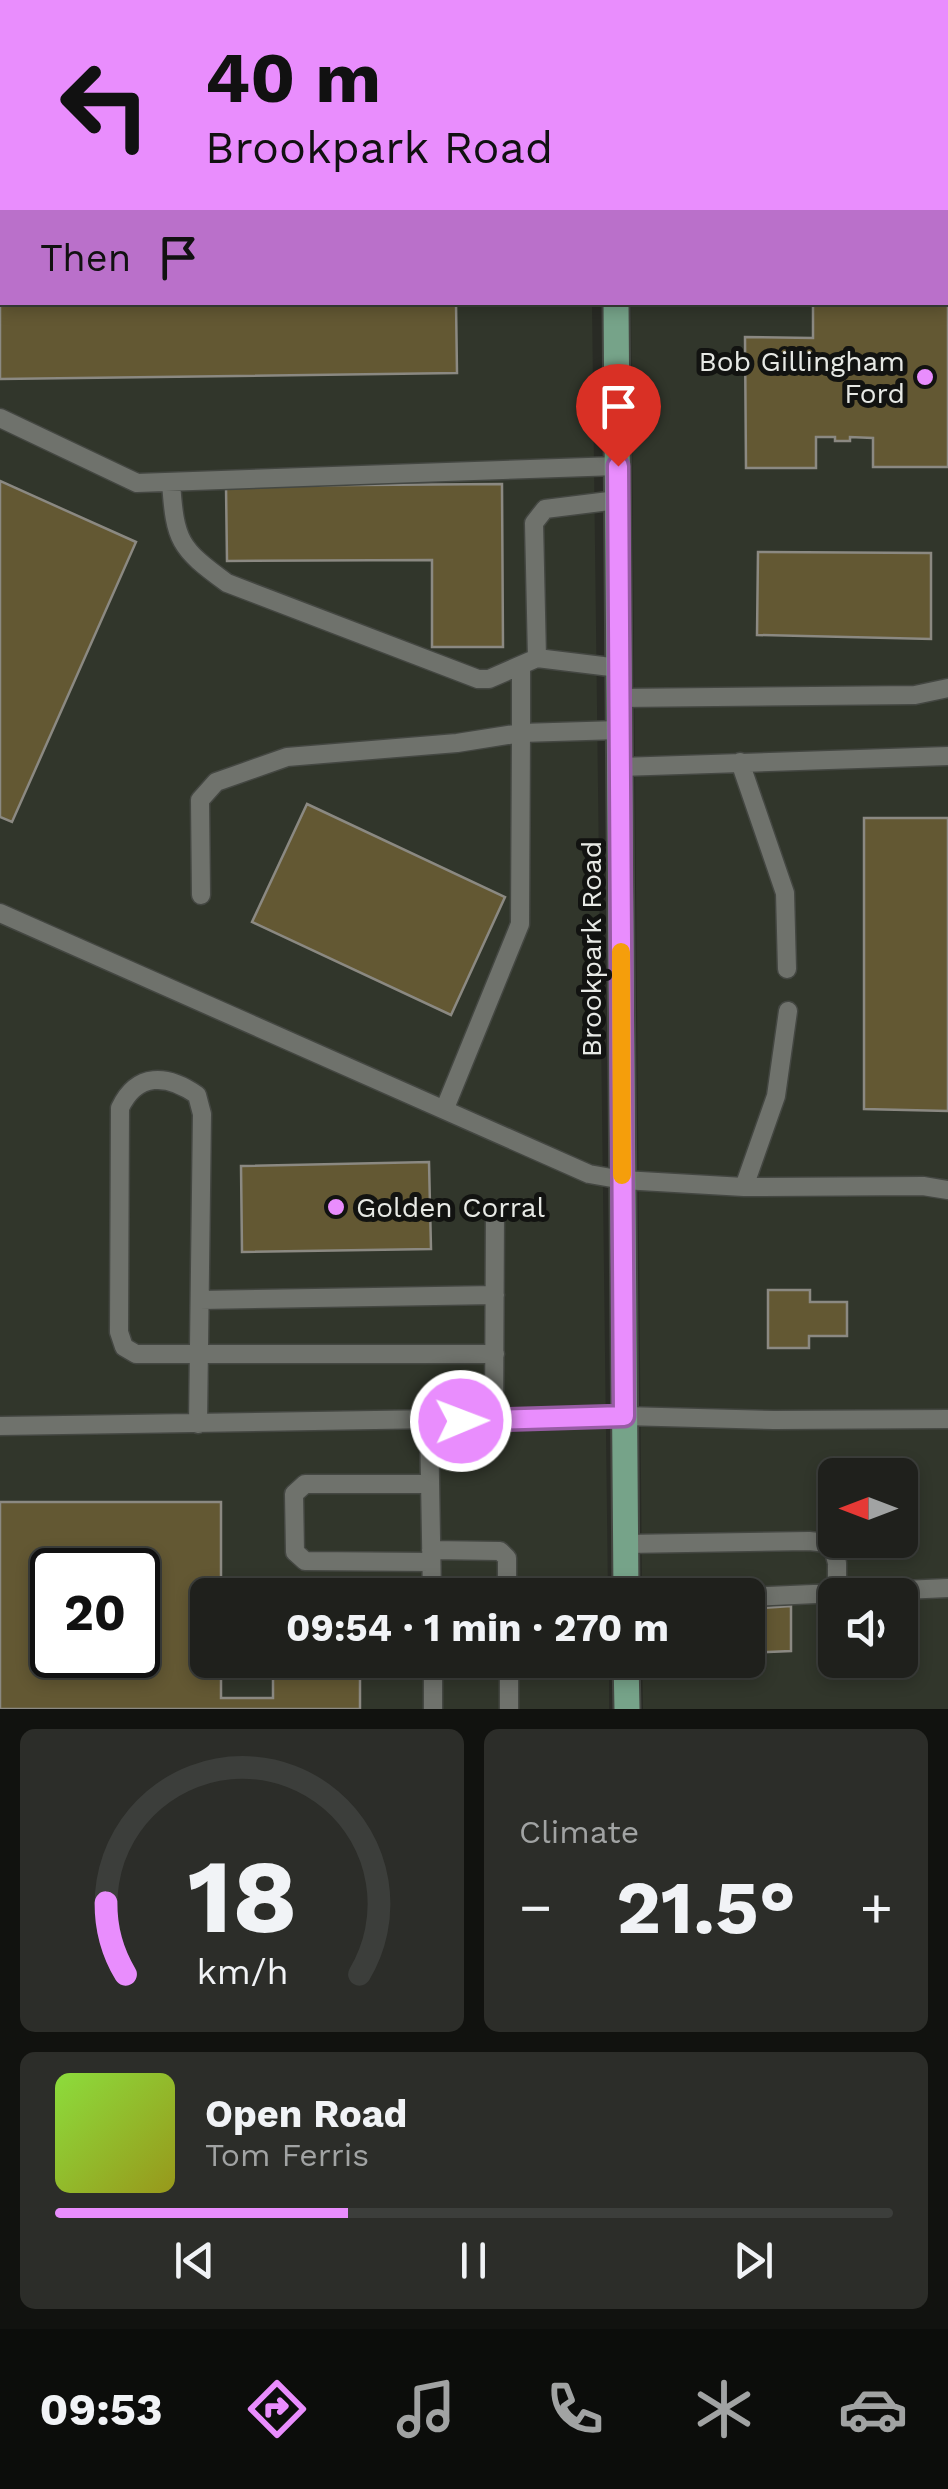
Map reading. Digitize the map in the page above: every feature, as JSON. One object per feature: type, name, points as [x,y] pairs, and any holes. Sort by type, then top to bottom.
[{"type":"main road","name":"Brookpark Road","points":[[616,305],[626,1578]]},
{"type":"main road","points":[[626,1678],[626,1709]]},
{"type":"lane","points":[[0,418],[137,483],[618,466]]},
{"type":"lane","points":[[171,482],[181,544],[195,560],[227,583],[478,680],[488,680],[529,661],[619,668]]},
{"type":"lane","points":[[445,1108],[520,924],[520,733],[529,661],[534,523],[545,509],[618,500]]},
{"type":"lane","points":[[619,698],[914,695],[948,688]]},
{"type":"lane","points":[[201,895],[200,800],[216,782],[287,756],[520,733],[619,730]]},
{"type":"lane","points":[[620,767],[948,756]]},
{"type":"lane","points":[[740,762],[785,893],[787,970]]},
{"type":"lane","points":[[0,913],[589,1174],[622,1180],[744,1187],[922,1186],[948,1190]]},
{"type":"lane","points":[[744,1187],[776,1096],[788,1011]]},
{"type":"lane","points":[[198,1424],[200,1354],[202,1114],[196,1095],[180,1083],[143,1081],[127,1092],[120,1108],[118,1332],[124,1347],[136,1354],[200,1354],[494,1354]]},
{"type":"lane","points":[[494,1421],[495,1210]]},
{"type":"lane","points":[[200,1300],[494,1295]]},
{"type":"lane","points":[[0,1426],[624,1416],[948,1419]]},
{"type":"lane","points":[[429,1422],[432,1578]]},
{"type":"lane","points":[[430,1484],[306,1484],[294,1494],[295,1552],[304,1561],[500,1551],[507,1558],[507,1578]]},
{"type":"lane","points":[[625,1544],[826,1543],[833,1548],[837,1578]]},
{"type":"lane","points":[[918,1589],[948,1588]]},
{"type":"lane","points":[[765,1595],[818,1594]]},
{"type":"lane","points":[[432,1678],[433,1709]]},
{"type":"lane","points":[[509,1678],[510,1709]]},
{"type":"shaded area","points":[[0,305],[592,305],[608,1578],[190,1578],[190,1678],[609,1678],[609,1709],[0,1709]]},
{"type":"shaded area","points":[[631,305],[948,305],[948,1709],[643,1709],[642,1678],[765,1678],[765,1578],[642,1578]]},
{"type":"building","points":[[0,305],[456,305],[457,373],[0,379]]},
{"type":"building","points":[[813,305],[948,305],[948,467],[873,467],[873,438],[835,441],[835,437],[816,437],[816,468],[746,468],[745,337],[813,338]]},
{"type":"building","points":[[0,481],[136,542],[12,822],[0,817]]},
{"type":"building","points":[[502,484],[503,647],[432,647],[432,560],[227,561],[226,486]]},
{"type":"building","points":[[758,552],[931,553],[931,639],[757,635]]},
{"type":"building","points":[[307,804],[505,897],[451,1015],[252,922]]},
{"type":"building","points":[[864,818],[948,818],[948,1111],[864,1109]]},
{"type":"building","name":"Golden Corral","points":[[429,1162],[431,1249],[242,1252],[241,1166]]},
{"type":"building","points":[[768,1290],[810,1290],[810,1302],[847,1302],[847,1336],[809,1336],[809,1348],[768,1348]]},
{"type":"building","points":[[0,1502],[221,1502],[221,1578],[190,1578],[190,1678],[221,1678],[221,1698],[273,1698],[273,1678],[360,1678],[360,1709],[0,1709]]},
{"type":"building","points":[[791,1606],[791,1651],[765,1652],[765,1608]]},
{"type":"slow traffic","points":[[621,952],[622,1175]]},
{"type":"place","name":"Bob Gillingham Ford","points":[[925,377]]},
{"type":"place","name":"Golden Corral","points":[[336,1207]]},
{"type":"route","points":[[461,1421],[624,1416],[618,466]]}]
